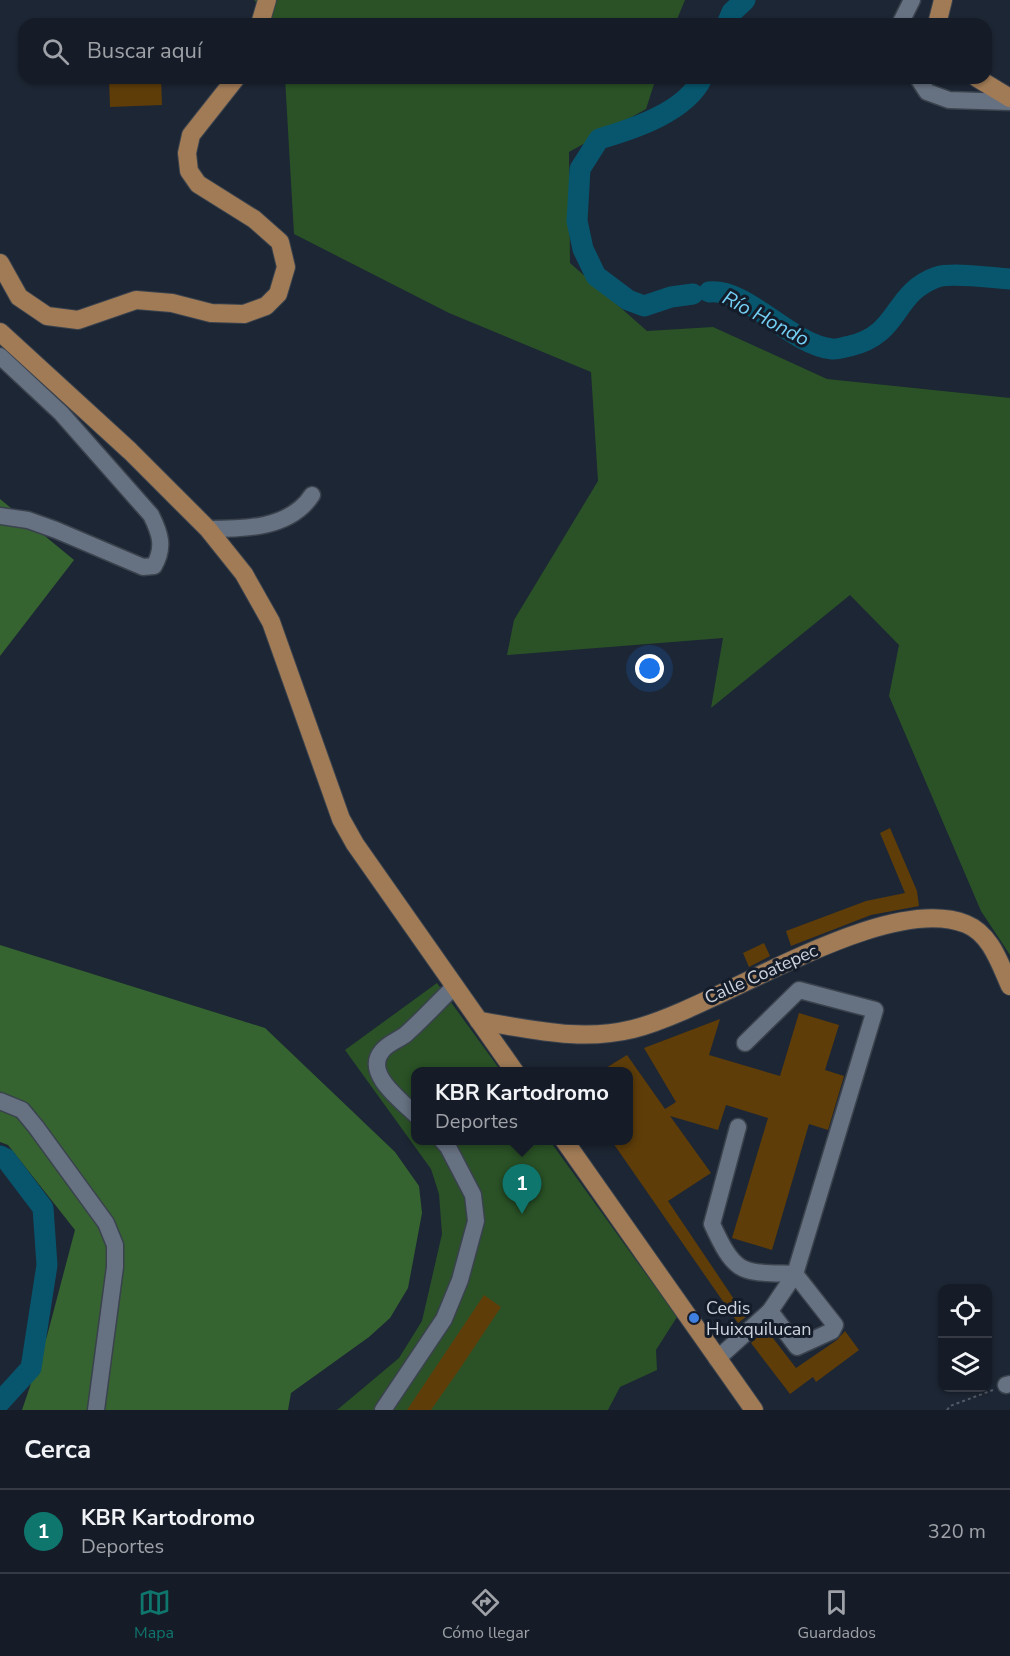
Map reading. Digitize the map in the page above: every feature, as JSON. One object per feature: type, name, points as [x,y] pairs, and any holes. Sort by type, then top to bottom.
[{"type":"main road","points":[[262,18],[267,0]]},
{"type":"main road","points":[[938,18],[943,0]]},
{"type":"main road","points":[[0,263],[19,297],[47,316],[78,320],[136,300],[172,303],[211,313],[244,314],[266,306],[278,294],[286,267],[280,242],[254,219],[198,184],[189,171],[187,153],[191,135],[231,84]]},
{"type":"main road","points":[[987,84],[1010,98]]},
{"type":"main road","points":[[0,332],[74,398],[208,529],[244,573],[271,622],[341,819],[355,844],[512,1067]]},
{"type":"main road","name":"Calle Coatepec","points":[[479,1021],[579,1036],[633,1029],[724,992],[834,941],[900,923],[933,917],[967,924],[980,933],[992,947],[1010,986]]},
{"type":"main road","points":[[567,1145],[754,1410]]},
{"type":"street","points":[[903,18],[912,0]]},
{"type":"street","points":[[922,84],[927,92],[949,100],[1010,102]]},
{"type":"street","points":[[0,357],[61,413],[151,515],[159,531],[161,547],[159,558],[154,566],[143,567],[28,520],[0,516]]},
{"type":"street","points":[[61,413],[74,398]]},
{"type":"street","points":[[208,529],[248,529],[275,522],[303,509],[312,495]]},
{"type":"street","points":[[411,1110],[387,1087],[378,1072],[378,1060],[382,1051],[404,1036],[455,986]]},
{"type":"street","points":[[717,1359],[770,1311],[795,1274],[875,1010],[800,990],[745,1043]]},
{"type":"street","points":[[0,1101],[22,1110],[36,1127],[106,1223],[115,1245],[114,1275],[96,1410]]},
{"type":"street","points":[[738,1127],[712,1224],[736,1266],[749,1272],[795,1274],[834,1321],[834,1328],[801,1347],[794,1346],[770,1311]]},
{"type":"street","points":[[383,1410],[444,1319],[460,1280],[476,1221],[473,1195],[446,1145]]},
{"type":"path","points":[[947,1409],[1008,1385]]},
{"type":"green space","points":[[254,0],[685,0],[678,18],[268,18]]},
{"type":"green space","points":[[285,84],[654,84],[646,109],[569,152],[570,263],[647,331],[713,327],[827,379],[1010,398],[1010,955],[981,911],[889,696],[899,645],[850,595],[711,708],[723,638],[507,655],[514,620],[598,481],[591,372],[449,313],[294,234]]},
{"type":"green space","points":[[0,499],[74,560],[0,656]]},
{"type":"green space","points":[[0,945],[265,1028],[395,1152],[419,1186],[422,1213],[408,1288],[390,1318],[369,1337],[291,1393],[288,1410],[22,1410],[47,1336],[75,1230],[8,1145],[0,1142]]},
{"type":"green space","points":[[437,983],[498,1067],[411,1067],[411,1141],[345,1050]]},
{"type":"green space","points":[[414,1145],[553,1145],[677,1317],[656,1350],[657,1370],[620,1387],[608,1410],[337,1410],[399,1358],[422,1321],[442,1234],[439,1194],[431,1169]]},
{"type":"building","points":[[109,84],[161,84],[162,105],[110,107]]},
{"type":"building","points":[[890,828],[917,891],[919,906],[871,915],[791,946],[786,931],[866,901],[905,893],[880,833]]},
{"type":"building","points":[[764,943],[770,956],[749,967],[743,953]]},
{"type":"building","points":[[799,1013],[839,1025],[825,1070],[844,1076],[828,1130],[809,1124],[772,1250],[732,1238],[768,1118],[726,1105],[718,1130],[670,1116],[711,1173],[668,1201],[746,1317],[738,1323],[614,1145],[633,1145],[633,1067],[608,1067],[627,1055],[665,1109],[676,1102],[644,1048],[720,1019],[709,1055],[780,1076]]},
{"type":"building","points":[[484,1295],[501,1307],[461,1367],[431,1410],[407,1410]]},
{"type":"building","points":[[766,1329],[796,1368],[837,1340],[845,1331],[859,1350],[816,1382],[813,1377],[790,1394],[751,1343]]},
{"type":"waterway","name":"Río Hondo","points":[[730,18],[732,12],[745,0]]},
{"type":"waterway","name":"Río Hondo","points":[[693,294],[671,297],[644,306],[628,300],[596,276],[583,249],[577,221],[580,169],[599,139],[657,118],[684,100],[698,84]]},
{"type":"waterway","name":"Río Hondo","points":[[709,292],[723,293],[738,298],[801,338],[816,345],[834,349],[867,340],[879,332],[912,293],[922,284],[937,277],[962,275],[1010,279]]},
{"type":"waterway","points":[[0,1156],[6,1159],[43,1208],[47,1265],[31,1368],[0,1402]]},
{"type":"place","name":"KBR Kartodromo","points":[[522,1214]]},
{"type":"place","name":"Cedis Huixquilucan","points":[[694,1318]]}]
